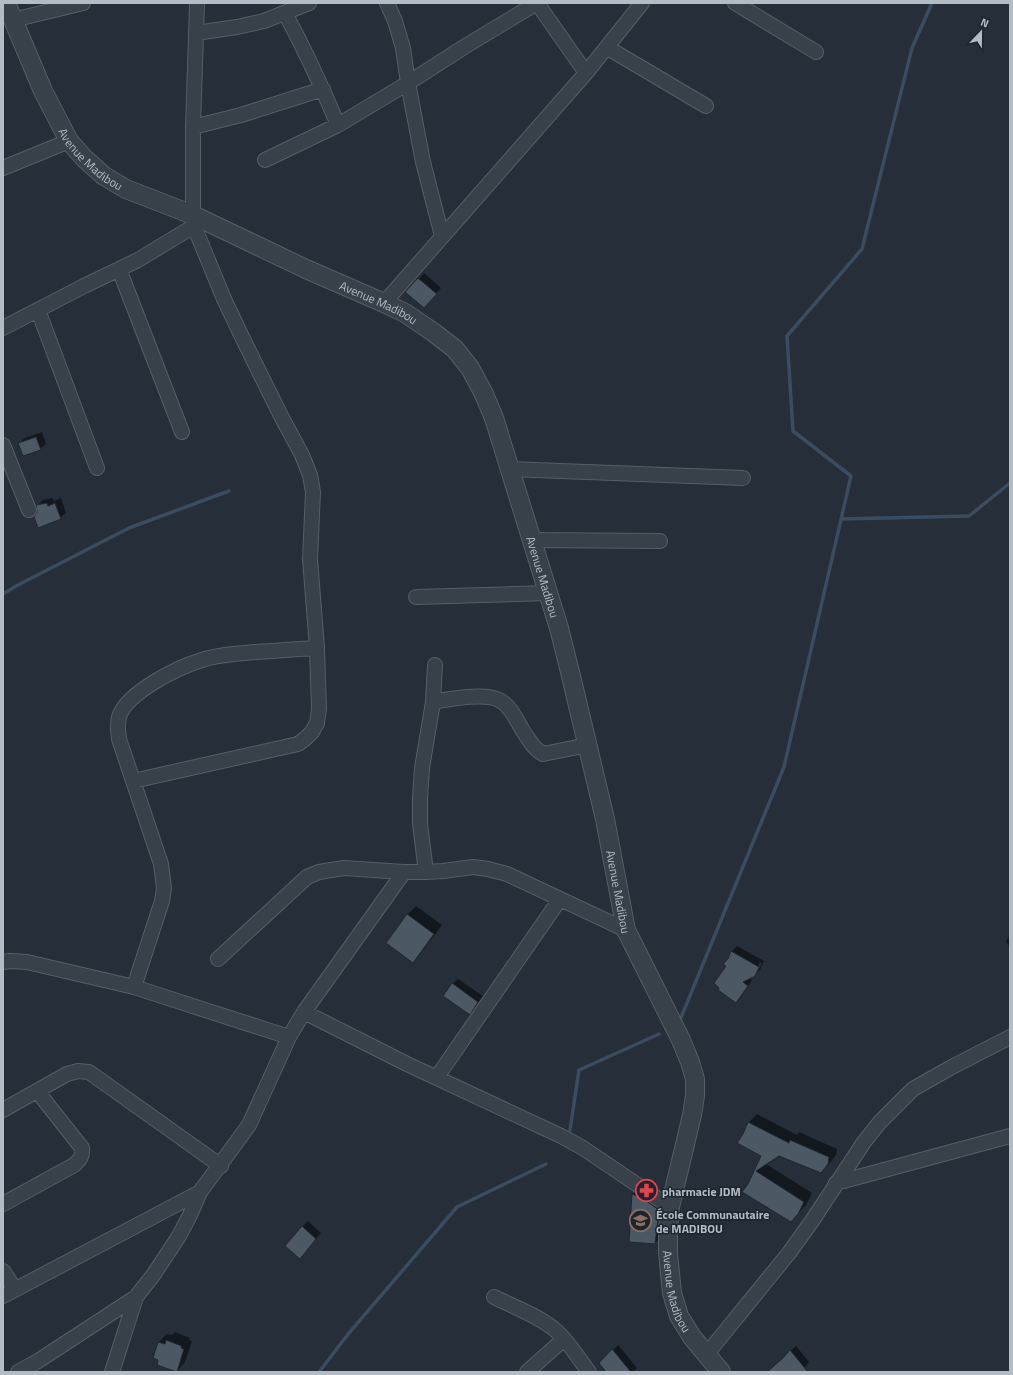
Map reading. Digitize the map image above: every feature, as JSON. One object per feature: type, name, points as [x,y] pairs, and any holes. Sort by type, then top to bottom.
[{"type":"street","points":[[10,11],[83,3]]},
{"type":"street","points":[[133,781],[298,744],[312,732],[317,723],[319,709],[317,648],[310,559],[313,492],[310,474],[231,313],[193,221],[193,127],[197,3]]},
{"type":"street","points":[[196,33],[237,27],[264,21],[309,3]]},
{"type":"street","points":[[387,3],[395,21],[403,48],[423,162],[442,236]]},
{"type":"street","points":[[265,160],[338,125],[537,3],[586,73]]},
{"type":"street","points":[[384,303],[608,48],[642,3]]},
{"type":"street","points":[[735,3],[816,52]]},
{"type":"street","name":"Avenue Madibou","points":[[10,11],[43,92],[69,141],[84,158],[104,176],[126,189],[193,221],[404,313],[433,332],[455,349],[470,368],[484,392],[494,418],[561,636],[605,819],[626,930],[681,1040],[695,1079],[695,1096],[692,1115],[670,1206],[668,1253],[672,1293],[679,1316],[692,1337],[721,1372]]},
{"type":"street","points":[[285,13],[309,58],[338,125]]},
{"type":"street","points":[[608,48],[706,106]]},
{"type":"street","points":[[193,127],[240,115],[323,89]]},
{"type":"street","points":[[3,168],[69,141]]},
{"type":"street","points":[[3,328],[163,246],[193,221]]},
{"type":"street","points":[[119,269],[182,432]]},
{"type":"street","points":[[38,310],[97,468]]},
{"type":"street","points":[[3,445],[29,510]]},
{"type":"street","points":[[509,469],[743,478]]},
{"type":"street","points":[[531,540],[660,541]]},
{"type":"street","points":[[416,597],[547,593]]},
{"type":"street","points":[[134,987],[162,901],[164,888],[161,864],[119,738],[119,717],[124,707],[133,697],[153,682],[202,660],[231,654],[317,648]]},
{"type":"street","points":[[426,872],[420,824],[420,798],[423,761],[433,702],[435,665]]},
{"type":"street","points":[[433,702],[454,698],[493,698],[500,700],[507,706],[534,747],[543,754],[588,746]]},
{"type":"street","points":[[218,959],[307,877],[319,872],[344,868],[404,872],[443,871],[473,867],[488,869],[507,874],[626,930]]},
{"type":"street","points":[[18,1372],[38,1361],[136,1297],[154,1274],[179,1236],[190,1216],[200,1192],[221,1166],[249,1125],[289,1037],[304,1012],[404,872]]},
{"type":"street","points":[[437,1077],[560,899]]},
{"type":"street","points":[[3,962],[27,962],[134,987],[289,1037]]},
{"type":"street","points":[[304,1012],[407,1064],[528,1120],[577,1145],[670,1206]]},
{"type":"street","points":[[706,1355],[789,1253],[864,1142],[880,1122],[913,1089],[1010,1037]]},
{"type":"street","points":[[3,1110],[67,1074],[78,1071],[89,1072],[221,1166]]},
{"type":"street","points":[[3,1204],[74,1165],[80,1161],[83,1154],[82,1148],[37,1091]]},
{"type":"street","points":[[836,1183],[1010,1136]]},
{"type":"street","points":[[3,1271],[9,1293],[200,1192]]},
{"type":"street","points":[[112,1372],[136,1297]]},
{"type":"street","points":[[494,1297],[536,1317],[555,1329],[589,1372]]},
{"type":"street","points":[[527,1372],[564,1340]]},
{"type":"building","points":[[418,278],[437,294],[424,308],[405,292]]},
{"type":"building","points":[[36,437],[41,450],[23,456],[18,443]]},
{"type":"building","points":[[47,503],[48,506],[55,503],[61,519],[38,528],[34,517],[37,512],[36,505]]},
{"type":"building","points":[[407,914],[434,934],[413,963],[386,943]]},
{"type":"building","points":[[731,951],[759,967],[755,976],[743,982],[748,986],[736,1003],[718,990],[719,988],[714,983],[726,966],[723,964],[728,959]]},
{"type":"building","points":[[452,983],[478,1002],[470,1015],[443,996]]},
{"type":"building","points":[[748,1122],[789,1143],[790,1140],[829,1157],[828,1164],[821,1173],[779,1156],[756,1171],[804,1202],[798,1214],[791,1222],[742,1192],[748,1184],[761,1156],[737,1143]]},
{"type":"building","points":[[632,1194],[642,1198],[659,1210],[655,1244],[629,1242]]},
{"type":"building","points":[[302,1226],[316,1239],[300,1259],[285,1246]]},
{"type":"building","points":[[166,1340],[182,1346],[181,1348],[184,1349],[177,1372],[157,1365],[158,1360],[153,1358],[158,1342],[165,1344]]},
{"type":"building","points":[[612,1349],[631,1372],[606,1372],[599,1363]]},
{"type":"building","points":[[790,1350],[808,1372],[767,1372],[783,1358]]},
{"type":"waterway","points":[[680,1020],[784,767],[851,476],[793,431],[787,336],[862,249],[912,48],[932,3]]},
{"type":"waterway","points":[[841,519],[969,516],[1010,483]]},
{"type":"waterway","points":[[3,594],[129,528],[229,491]]},
{"type":"waterway","points":[[570,1130],[579,1070],[659,1034]]},
{"type":"waterway","points":[[319,1372],[349,1333],[457,1207],[546,1164]]},
{"type":"place","name":"pharmacie JDM","points":[[646,1191]]},
{"type":"place","name":"École Communautaire de MADIBOU","points":[[640,1221]]}]
